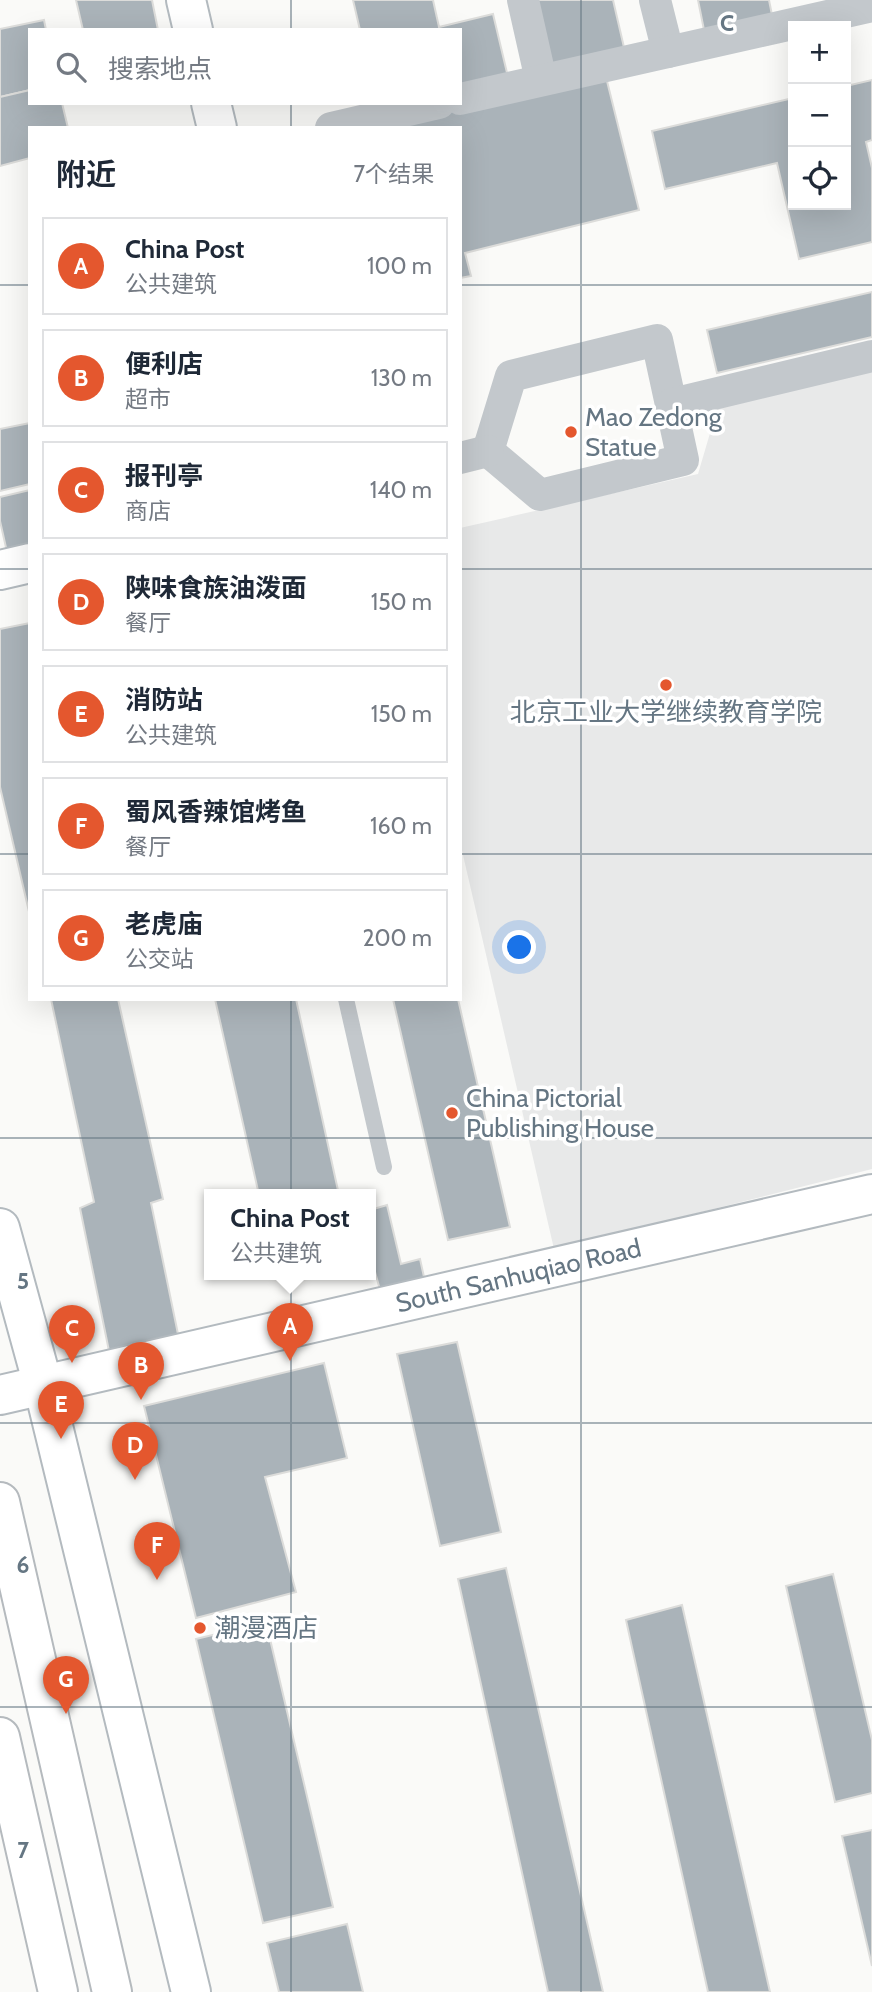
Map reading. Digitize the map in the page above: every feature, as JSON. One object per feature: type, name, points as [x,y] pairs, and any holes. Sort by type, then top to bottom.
[{"type":"street","points":[[186,0],[193,28]]},
{"type":"street","points":[[523,0],[541,80]]},
{"type":"street","points":[[655,0],[668,52]]},
{"type":"street","points":[[462,99],[668,52],[816,9],[872,6]]},
{"type":"street","points":[[211,105],[217,126]]},
{"type":"street","points":[[340,126],[430,105]]},
{"type":"street","points":[[657,340],[684,460],[540,495],[474,454],[510,376],[657,340]]},
{"type":"street","points":[[672,404],[872,356]]},
{"type":"street","points":[[0,570],[28,563]]},
{"type":"street","name":"South Sanhuqiao Road","points":[[0,1395],[872,1194]]},
{"type":"street","points":[[0,1228],[43,1385],[191,1992]]},
{"type":"street","points":[[0,1502],[112,1992]]},
{"type":"street","points":[[0,1737],[58,1992]]},
{"type":"lane","points":[[346,1001],[384,1167]]},
{"type":"shaded area","name":"北京工业大学继续教育学院","points":[[872,369],[872,1169],[554,1249],[462,851],[462,528],[698,474],[718,406]]},
{"type":"building","points":[[76,0],[152,0],[158,28],[83,28]]},
{"type":"building","points":[[353,0],[433,0],[439,27],[493,14],[508,77],[462,88],[462,28],[360,28]]},
{"type":"building","points":[[523,0],[613,0],[626,56],[541,80]]},
{"type":"building","points":[[698,0],[769,0],[773,20],[705,35]]},
{"type":"building","points":[[44,20],[46,28],[28,28],[28,90],[0,97],[0,29]]},
{"type":"building","points":[[605,73],[639,210],[465,253],[471,276],[462,278],[462,126],[392,126]]},
{"type":"building","points":[[872,80],[872,140],[866,142],[872,168],[872,242],[799,259],[777,163],[665,189],[652,131],[788,99],[788,210],[851,210],[851,85]]},
{"type":"building","points":[[28,90],[28,105],[62,105],[68,126],[28,126],[28,159],[0,166],[0,97]]},
{"type":"building","points":[[872,292],[872,337],[717,373],[707,330]]},
{"type":"building","points":[[28,423],[28,484],[0,491],[0,429]]},
{"type":"building","points":[[28,490],[28,547],[7,552],[0,521],[0,497]]},
{"type":"building","points":[[28,623],[28,907],[0,787],[0,629]]},
{"type":"building","points":[[51,1001],[118,1001],[163,1199],[151,1203],[179,1339],[110,1356],[80,1208],[94,1202]]},
{"type":"building","points":[[215,1001],[296,1001],[338,1189],[258,1189]]},
{"type":"building","name":"China Pictorial Publishing House","points":[[393,1001],[458,1001],[510,1227],[448,1240]]},
{"type":"building","points":[[387,1205],[401,1264],[420,1259],[426,1286],[382,1297],[376,1276],[376,1208]]},
{"type":"building","points":[[457,1342],[501,1532],[440,1546],[397,1354]]},
{"type":"building","points":[[324,1363],[347,1458],[265,1477],[296,1592],[196,1618],[144,1406]]},
{"type":"building","points":[[506,1568],[603,1992],[548,1992],[458,1579]]},
{"type":"building","points":[[833,1574],[872,1740],[872,1793],[835,1802],[786,1586]]},
{"type":"building","points":[[682,1605],[770,1992],[708,1992],[626,1620]]},
{"type":"building","points":[[266,1622],[333,1907],[263,1923],[196,1639]]},
{"type":"building","points":[[872,1830],[872,1966],[842,1836]]},
{"type":"building","points":[[347,1924],[363,1992],[279,1992],[267,1943]]},
{"type":"place","name":"Mao Zedong Statue","points":[[571,432]]},
{"type":"place","name":"北京工业大学继续教育学院","points":[[666,685]]},
{"type":"place","name":"China Pictorial Publishing House","points":[[452,1113]]},
{"type":"place","name":"China Post","points":[[290,1361]]},
{"type":"place","name":"报刊亭","points":[[72,1363]]},
{"type":"place","name":"便利店","points":[[141,1400]]},
{"type":"place","name":"消防站","points":[[61,1439]]},
{"type":"place","name":"陕味食族油泼面","points":[[135,1480]]},
{"type":"place","name":"蜀风香辣馆烤鱼","points":[[157,1580]]},
{"type":"place","name":"潮漫酒店","points":[[200,1628]]},
{"type":"place","name":"老虎庙","points":[[66,1714]]}]
